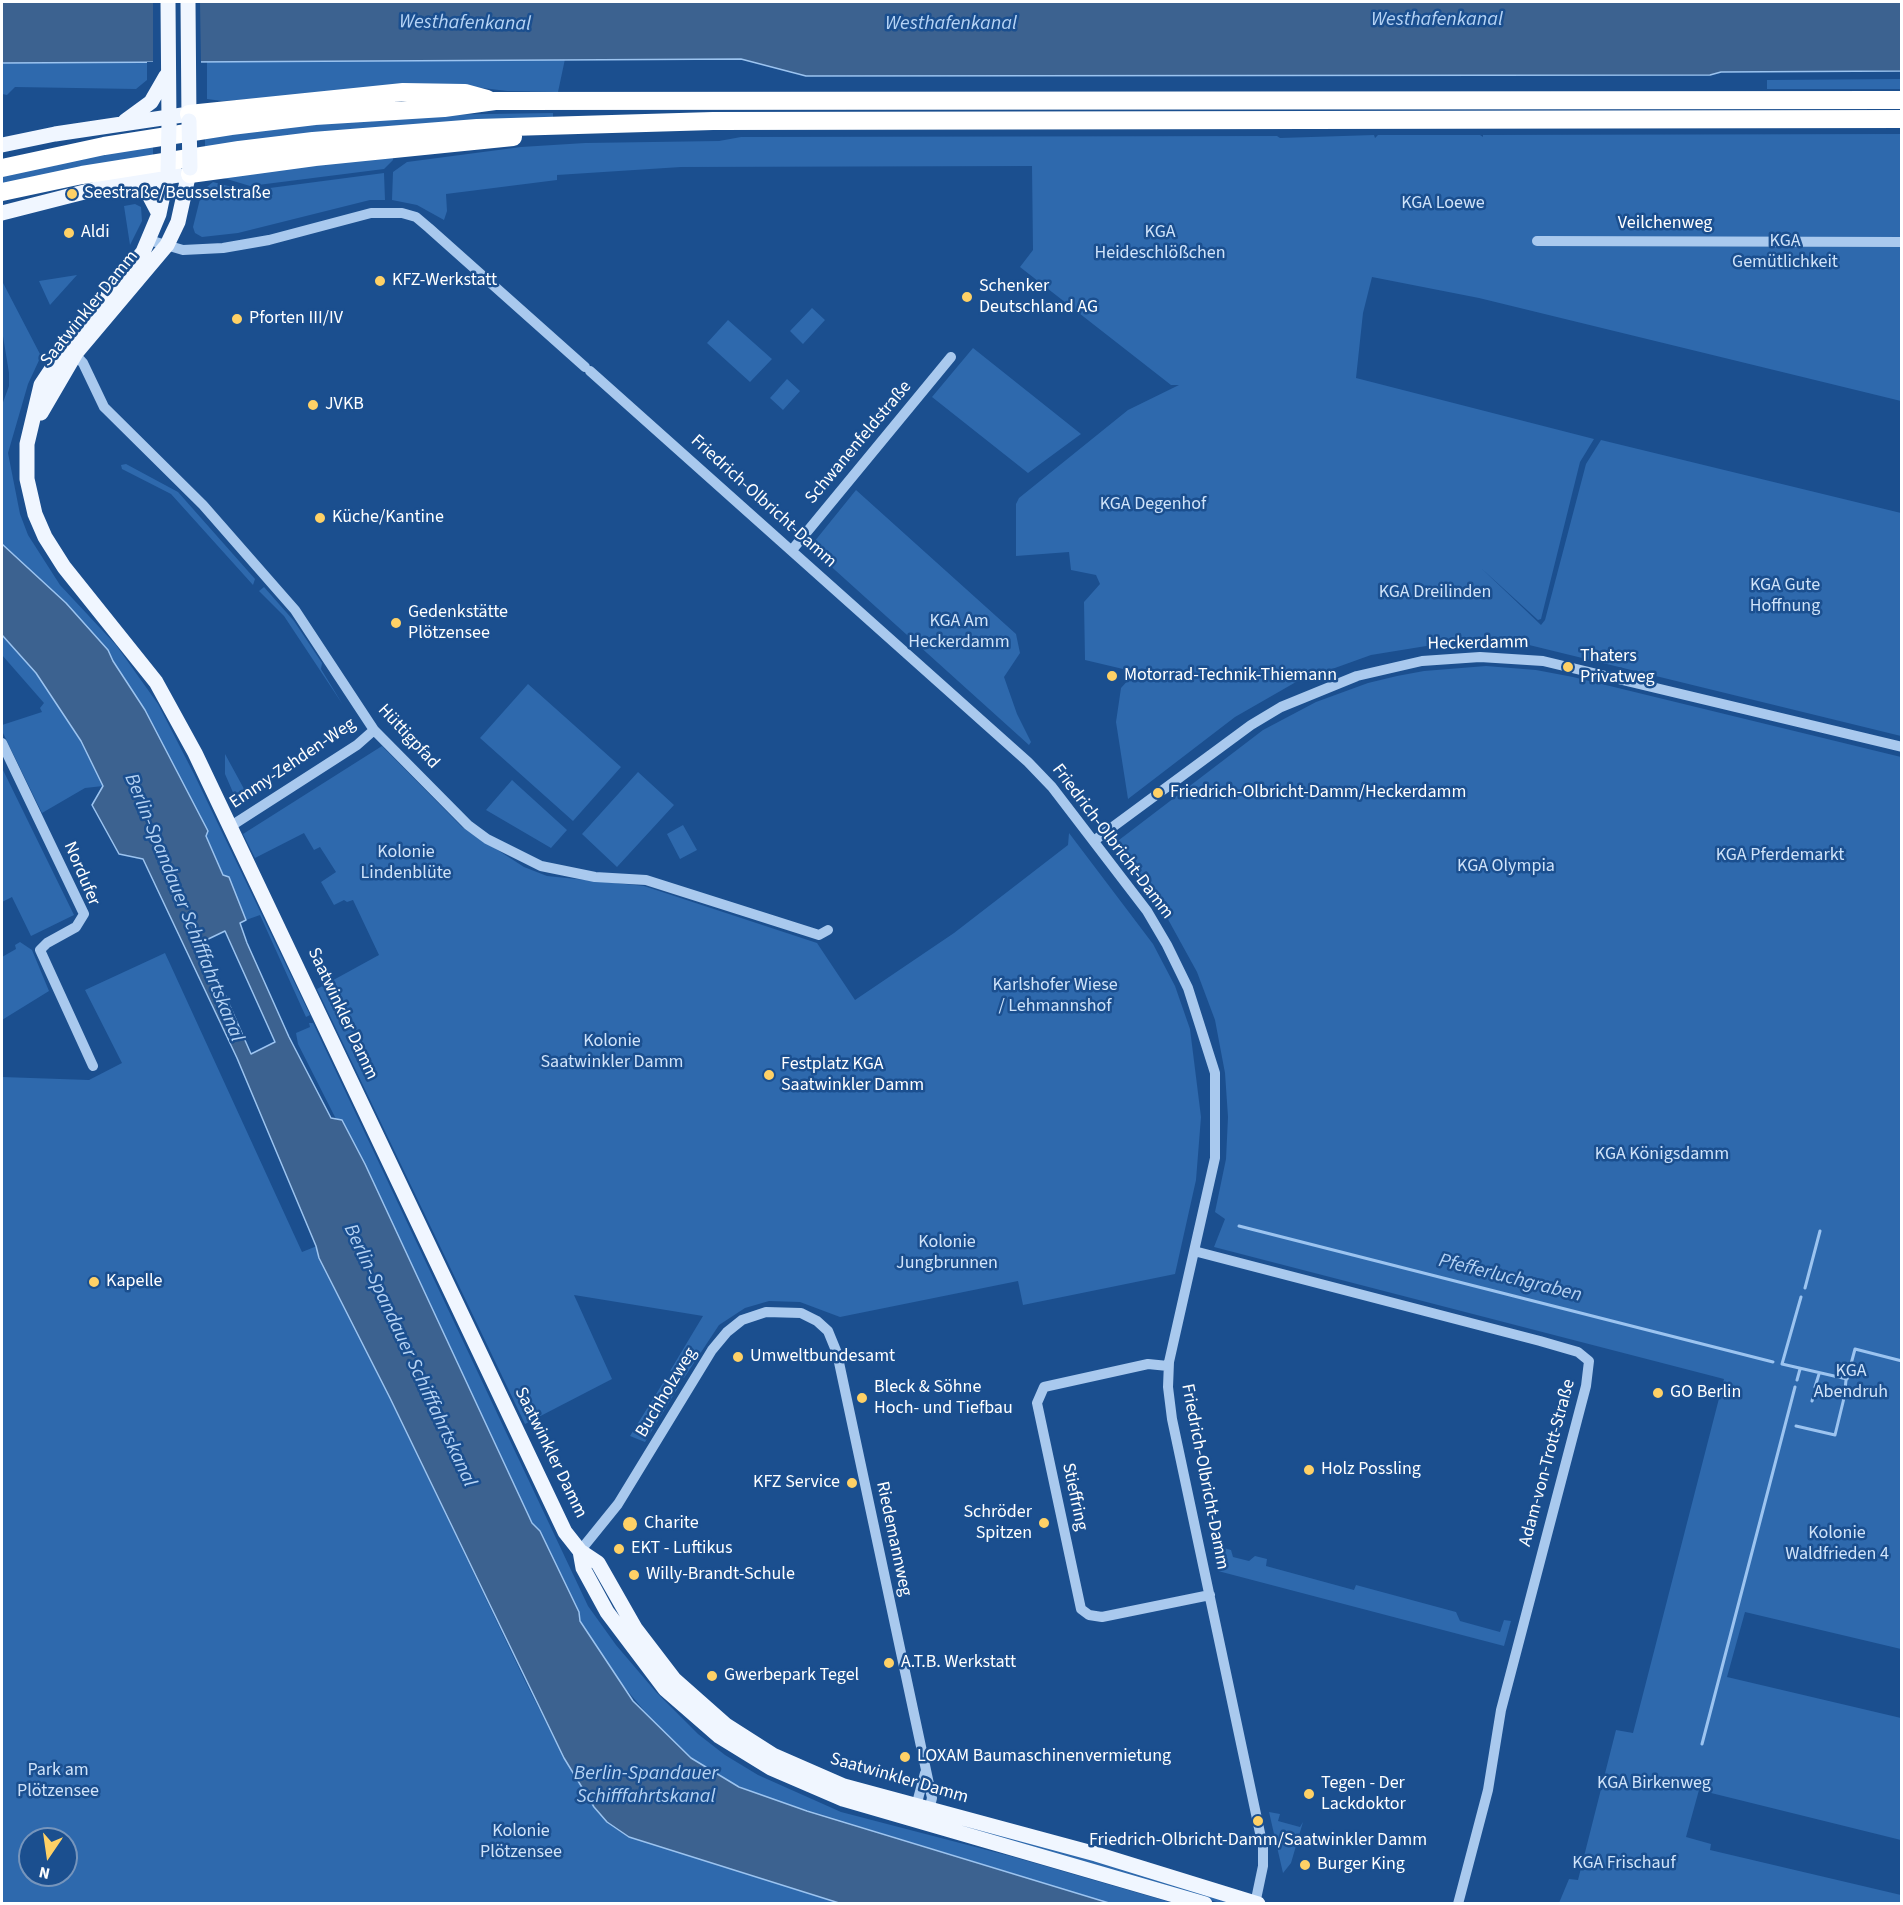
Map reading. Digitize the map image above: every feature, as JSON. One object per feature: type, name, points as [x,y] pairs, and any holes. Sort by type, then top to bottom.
[{"type":"highway","points":[[189,118],[403,92],[465,93],[495,101]]},
{"type":"highway","points":[[2,168],[104,146],[214,129],[315,116],[444,108],[495,101],[1902,100]]},
{"type":"highway","points":[[2,192],[131,166],[313,141],[477,128],[575,124],[1902,119]]},
{"type":"highway","points":[[190,171],[557,132],[575,124]]},
{"type":"main road","name":"Saatwinkler Damm","points":[[168,2],[168,174],[159,214],[149,240],[136,262],[71,350],[50,394],[35,432],[31,461],[35,514],[45,537],[64,567],[132,649],[161,690],[231,826],[565,1532],[580,1551],[598,1563],[634,1628],[674,1679],[726,1725],[772,1755],[813,1775],[921,1814],[1205,1904]]},
{"type":"main road","name":"Saatwinkler Damm","points":[[71,350],[167,245],[178,222],[190,171],[188,2]]},
{"type":"main road","points":[[114,125],[130,119],[151,102],[164,81],[168,67]]},
{"type":"main road","points":[[2,145],[114,125],[189,118]]},
{"type":"main road","points":[[2,213],[118,185],[190,171]]},
{"type":"main road","points":[[118,185],[145,192],[154,202],[159,214]]},
{"type":"main road","name":"Saatwinkler Damm","points":[[921,1814],[1096,1854],[1256,1903]]},
{"type":"street","name":"Friedrich-Olbricht-Damm","points":[[149,240],[183,250],[234,247],[371,213],[402,213],[416,217],[1028,762],[1052,787],[1095,840],[1147,911],[1188,988],[1215,1072],[1215,1158],[1168,1366],[1172,1419],[1263,1846],[1262,1875],[1256,1903]]},
{"type":"street","name":"Veilchenweg","points":[[1537,241],[1902,242]]},
{"type":"street","name":"Hüttigpfad","points":[[71,350],[104,407],[203,505],[278,589],[339,675],[374,730],[468,825],[487,839],[525,860],[571,873],[646,880],[819,935],[828,930]]},
{"type":"street","name":"Schwanenfeldstraße","points":[[792,550],[951,357]]},
{"type":"street","name":"Heckerdamm","points":[[1095,840],[1251,725],[1281,707],[1337,682],[1376,670],[1422,661],[1500,657],[1543,661],[1902,747]]},
{"type":"street","name":"Emmy-Zehden-Weg","points":[[231,826],[357,745],[374,730]]},
{"type":"street","name":"Nordufer","points":[[2,743],[84,914],[76,927],[47,943],[40,950],[93,1066]]},
{"type":"street","name":"Adam-von-Trott-Straße","points":[[1194,1251],[1540,1341],[1578,1352],[1589,1361],[1590,1371],[1501,1710],[1488,1790],[1458,1904]]},
{"type":"street","name":"Buchholzweg","points":[[580,1551],[618,1504],[712,1350],[727,1332],[742,1320],[766,1311],[801,1313],[817,1321]]},
{"type":"street","name":"Riedemannweg","points":[[817,1321],[828,1331],[837,1353],[926,1769],[921,1814]]},
{"type":"street","name":"Stieffring","points":[[1168,1366],[1148,1364],[1044,1387],[1037,1403],[1082,1609],[1089,1615],[1102,1617],[1210,1595]]},
{"type":"green space","points":[[565,59],[558,92],[507,91],[466,86],[222,101],[207,99],[207,62]]},
{"type":"green space","points":[[147,62],[147,80],[136,89],[15,87],[7,95],[2,94],[2,63]]},
{"type":"green space","points":[[1901,79],[1901,89],[1767,89],[1767,80]]},
{"type":"green space","points":[[553,113],[553,117],[205,149],[205,136],[248,130],[425,115]]},
{"type":"green space","points":[[1901,134],[1901,401],[1479,298],[1372,277],[1363,313],[1356,378],[1594,439],[1580,462],[1541,619],[1538,620],[1481,568],[1541,625],[1545,620],[1586,464],[1601,440],[1901,513],[1901,736],[1525,644],[1457,641],[1371,655],[1296,682],[1235,717],[1128,799],[1116,722],[1121,688],[1130,678],[1124,677],[1123,669],[1085,660],[1084,602],[1100,584],[1096,575],[1071,570],[1069,552],[1016,556],[1016,504],[1019,498],[1128,410],[1179,385],[1171,385],[1020,267],[1033,250],[1032,166],[681,167],[557,175],[557,180],[446,194],[447,211],[444,220],[417,205],[392,200],[393,172],[407,162],[521,147],[585,143],[719,141],[741,137],[1277,136],[1280,138],[1374,135],[1375,138],[1378,135],[1480,135],[1483,137],[1483,135]]},
{"type":"green space","points":[[153,144],[153,157],[2,186],[2,174]]},
{"type":"green space","points":[[393,156],[393,160],[384,169],[250,186],[217,176]]},
{"type":"green space","points":[[384,173],[385,200],[370,200],[238,233],[202,237],[195,233],[193,227],[202,191],[213,182],[247,191]]},
{"type":"green space","points":[[135,204],[141,207],[142,221],[130,245],[124,206]]},
{"type":"green space","points":[[77,275],[50,305],[39,281]]},
{"type":"green space","points":[[2,281],[41,356],[28,384],[8,453],[20,514],[28,535],[60,585],[116,645],[158,704],[310,1015],[306,1017],[260,915],[246,920],[229,878],[223,876],[206,835],[207,831],[145,710],[108,650],[66,603],[2,544],[2,405],[9,386],[9,373],[2,330]]},
{"type":"green space","points":[[812,308],[825,320],[803,344],[790,331]]},
{"type":"green space","points":[[728,320],[772,359],[750,382],[707,343]]},
{"type":"green space","points":[[973,348],[1081,434],[1028,473],[932,397]]},
{"type":"green space","points":[[787,379],[800,391],[783,410],[770,398]]},
{"type":"green space","points":[[126,464],[178,492],[255,579],[253,585],[171,494],[122,469],[121,465]]},
{"type":"green space","name":"KGA Am Heckerdamm","points":[[856,490],[1016,634],[1020,653],[1004,677],[1017,714],[1031,742],[1029,745],[815,552],[814,542]]},
{"type":"green space","points":[[264,587],[294,621],[322,663],[321,669],[343,705],[284,616],[259,591]]},
{"type":"green space","points":[[2,635],[36,673],[81,741],[103,786],[85,788],[42,813],[2,731],[2,725],[42,712],[40,708],[44,703],[2,655]]},
{"type":"green space","points":[[1486,666],[1536,670],[1573,677],[1901,757],[1901,1649],[1745,1612],[1727,1677],[1901,1718],[1901,1840],[1699,1790],[1686,1837],[1711,1844],[1710,1850],[1901,1895],[1901,1903],[1559,1903],[1569,1879],[1578,1880],[1616,1730],[1633,1733],[1724,1379],[1214,1247],[1225,1219],[1215,1212],[1226,1159],[1228,1117],[1225,1073],[1215,1020],[1197,972],[1164,912],[1119,851],[1119,840],[1263,730],[1316,702],[1368,683],[1397,676],[1424,671]]},
{"type":"green space","points":[[528,684],[621,767],[573,821],[480,738]]},
{"type":"green space","points":[[382,746],[462,827],[524,867],[547,876],[644,886],[817,943],[855,1000],[954,933],[1068,845],[1069,833],[1153,944],[1175,986],[1190,1029],[1201,1117],[1196,1180],[1175,1274],[1023,1305],[1018,1281],[840,1317],[800,1302],[769,1301],[745,1308],[719,1325],[684,1378],[670,1371],[703,1316],[574,1295],[612,1379],[525,1424],[317,989],[379,955],[353,900],[347,902],[344,900],[334,905],[321,882],[336,872],[320,847],[314,850],[304,833],[255,858],[243,834]]},
{"type":"green space","points":[[225,754],[249,798],[238,804],[225,774]]},
{"type":"green space","points":[[2,768],[74,915],[31,936],[12,897],[2,902]]},
{"type":"green space","points":[[638,772],[674,805],[617,867],[582,834]]},
{"type":"green space","points":[[512,780],[567,830],[551,848],[486,810]]},
{"type":"green space","points":[[683,825],[697,850],[680,859],[667,834]]},
{"type":"green space","points":[[20,942],[32,950],[49,991],[2,1020],[2,957],[16,949],[15,945]]},
{"type":"green space","points":[[165,953],[302,1252],[317,1246],[319,1258],[390,1398],[526,1683],[564,1758],[594,1807],[629,1837],[839,1903],[2,1904],[2,1077],[89,1080],[122,1063],[85,990]]},
{"type":"green space","points":[[309,1023],[313,1023],[588,1606],[616,1645],[656,1692],[698,1734],[725,1755],[758,1775],[841,1812],[1010,1856],[1173,1903],[1109,1903],[768,1798],[727,1781],[691,1758],[657,1726],[615,1676],[580,1621],[579,1612],[540,1531],[532,1523],[365,1164],[342,1120],[336,1119],[298,1044],[296,1033],[310,1027]]},
{"type":"green space","points":[[666,1378],[679,1386],[645,1442],[630,1436]]},
{"type":"green space","points":[[1213,1545],[1231,1550],[1233,1557],[1249,1561],[1255,1556],[1267,1559],[1266,1566],[1354,1590],[1356,1585],[1456,1612],[1460,1621],[1500,1632],[1504,1620],[1511,1621],[1504,1646],[1218,1571]]},
{"type":"green space","points":[[1269,1812],[1280,1814],[1278,1821],[1300,1827],[1303,1822],[1291,1863],[1283,1873]]},
{"type":"green space","points":[[936,1815],[1241,1903],[1220,1903],[1100,1867],[935,1822]]},
{"type":"water","name":"Westhafenkanal","points":[[2,2],[1902,2],[1901,71],[1721,72],[1710,75],[806,76],[741,59],[2,63]]},
{"type":"water","name":"Berlin-Spandauer Schifffahrtskanal","points":[[2,544],[66,603],[108,650],[145,710],[208,831],[206,836],[223,875],[229,877],[246,920],[240,923],[247,943],[289,1037],[331,1118],[342,1120],[365,1164],[532,1523],[540,1531],[579,1612],[580,1621],[633,1701],[691,1758],[739,1787],[807,1811],[1109,1903],[839,1903],[629,1837],[607,1822],[594,1807],[564,1758],[390,1398],[319,1258],[237,1058],[143,859],[119,854],[92,805],[103,786],[81,741],[36,673],[2,635]],"holes":[[[225,931],[275,1042],[251,1054],[202,942]]]},
{"type":"pier","points":[[153,2],[200,2],[201,63],[206,65],[147,65],[147,62],[153,62]]},
{"type":"waterway","name":"Pfefferluchgraben","points":[[1239,1226],[1773,1362]]},
{"type":"waterway","name":"Pfefferluchgraben","points":[[1805,1288],[1820,1231]]},
{"type":"waterway","name":"Pfefferluchgraben","points":[[1801,1297],[1782,1364],[1847,1379],[1855,1349],[1902,1361]]},
{"type":"waterway","points":[[1797,1380],[1800,1369]]},
{"type":"waterway","name":"Pfefferluchgraben","points":[[1815,1387],[1819,1374]]},
{"type":"waterway","name":"Pfefferluchgraben","points":[[1845,1390],[1846,1380]]},
{"type":"waterway","points":[[1702,1744],[1795,1387]]},
{"type":"waterway","name":"Pfefferluchgraben","points":[[1812,1401],[1814,1394]]},
{"type":"waterway","name":"Pfefferluchgraben","points":[[1796,1426],[1835,1435],[1844,1398]]},
{"type":"place","name":"Seestraße/Beusselstraße","points":[[72,194]]},
{"type":"place","name":"Aldi","points":[[69,233]]},
{"type":"place","name":"KFZ-Werkstatt","points":[[380,281]]},
{"type":"place","name":"Schenker Deutschland AG","points":[[967,297]]},
{"type":"place","name":"Pforten III/IV","points":[[237,319]]},
{"type":"place","name":"JVKB","points":[[313,405]]},
{"type":"place","name":"Küche/Kantine","points":[[320,518]]},
{"type":"place","name":"Gedenkstätte Plötzensee","points":[[396,623]]},
{"type":"place","name":"Thaters Privatweg","points":[[1568,667]]},
{"type":"place","name":"Motorrad-Technik-Thiemann","points":[[1112,676]]},
{"type":"place","name":"Friedrich-Olbricht-Damm/Heckerdamm","points":[[1158,793]]},
{"type":"place","name":"Festplatz KGA Saatwinkler Damm","points":[[769,1075]]},
{"type":"place","name":"Kapelle","points":[[94,1282]]},
{"type":"place","name":"Umweltbundesamt","points":[[738,1357]]},
{"type":"place","name":"GO Berlin","points":[[1658,1393]]},
{"type":"place","name":"Bleck & Söhne Hoch- und Tiefbau","points":[[862,1398]]},
{"type":"place","name":"Holz Possling","points":[[1309,1470]]},
{"type":"place","name":"KFZ Service","points":[[852,1483]]},
{"type":"place","name":"Schröder Spitzen","points":[[1044,1523]]},
{"type":"place","name":"Charite","points":[[630,1524]]},
{"type":"place","name":"EKT - Luftikus","points":[[619,1549]]},
{"type":"place","name":"Willy-Brandt-Schule","points":[[634,1575]]},
{"type":"place","name":"A.T.B. Werkstatt","points":[[889,1663]]},
{"type":"place","name":"Gwerbepark Tegel","points":[[712,1676]]},
{"type":"place","name":"LOXAM Baumaschinenvermietung","points":[[905,1757]]},
{"type":"place","name":"Tegen - Der Lackdoktor","points":[[1309,1794]]},
{"type":"place","name":"Friedrich-Olbricht-Damm/Saatwinkler Damm","points":[[1258,1821]]},
{"type":"place","name":"Burger King","points":[[1305,1865]]},
{"type":"park label","name":"KGA Loewe","points":[[1443,204]]},
{"type":"park label","name":"KGA Heideschlößchen","points":[[1160,243]]},
{"type":"park label","name":"KGA Gemütlichkeit","points":[[1785,252]]},
{"type":"park label","name":"KGA Degenhof","points":[[1153,505]]},
{"type":"park label","name":"KGA Dreilinden","points":[[1435,593]]},
{"type":"park label","name":"KGA Gute Hoffnung","points":[[1785,596]]},
{"type":"park label","name":"KGA Pferdemarkt","points":[[1780,856]]},
{"type":"park label","name":"Kolonie Lindenblüte","points":[[406,863]]},
{"type":"park label","name":"KGA Olympia","points":[[1506,867]]},
{"type":"park label","name":"Karlshofer Wiese / Lehmannshof","points":[[1055,996]]},
{"type":"park label","name":"Kolonie Saatwinkler Damm","points":[[612,1052]]},
{"type":"park label","name":"KGA Königsdamm","points":[[1662,1155]]},
{"type":"park label","name":"Kolonie Jungbrunnen","points":[[947,1253]]},
{"type":"park label","name":"KGA Abendruh","points":[[1851,1382]]},
{"type":"park label","name":"Kolonie Waldfrieden 4","points":[[1837,1544]]},
{"type":"park label","name":"Park am Plötzensee","points":[[58,1781]]},
{"type":"park label","name":"KGA Birkenweg","points":[[1654,1784]]},
{"type":"park label","name":"Kolonie Plötzensee","points":[[521,1842]]},
{"type":"park label","name":"KGA Frischauf","points":[[1624,1864]]}]
